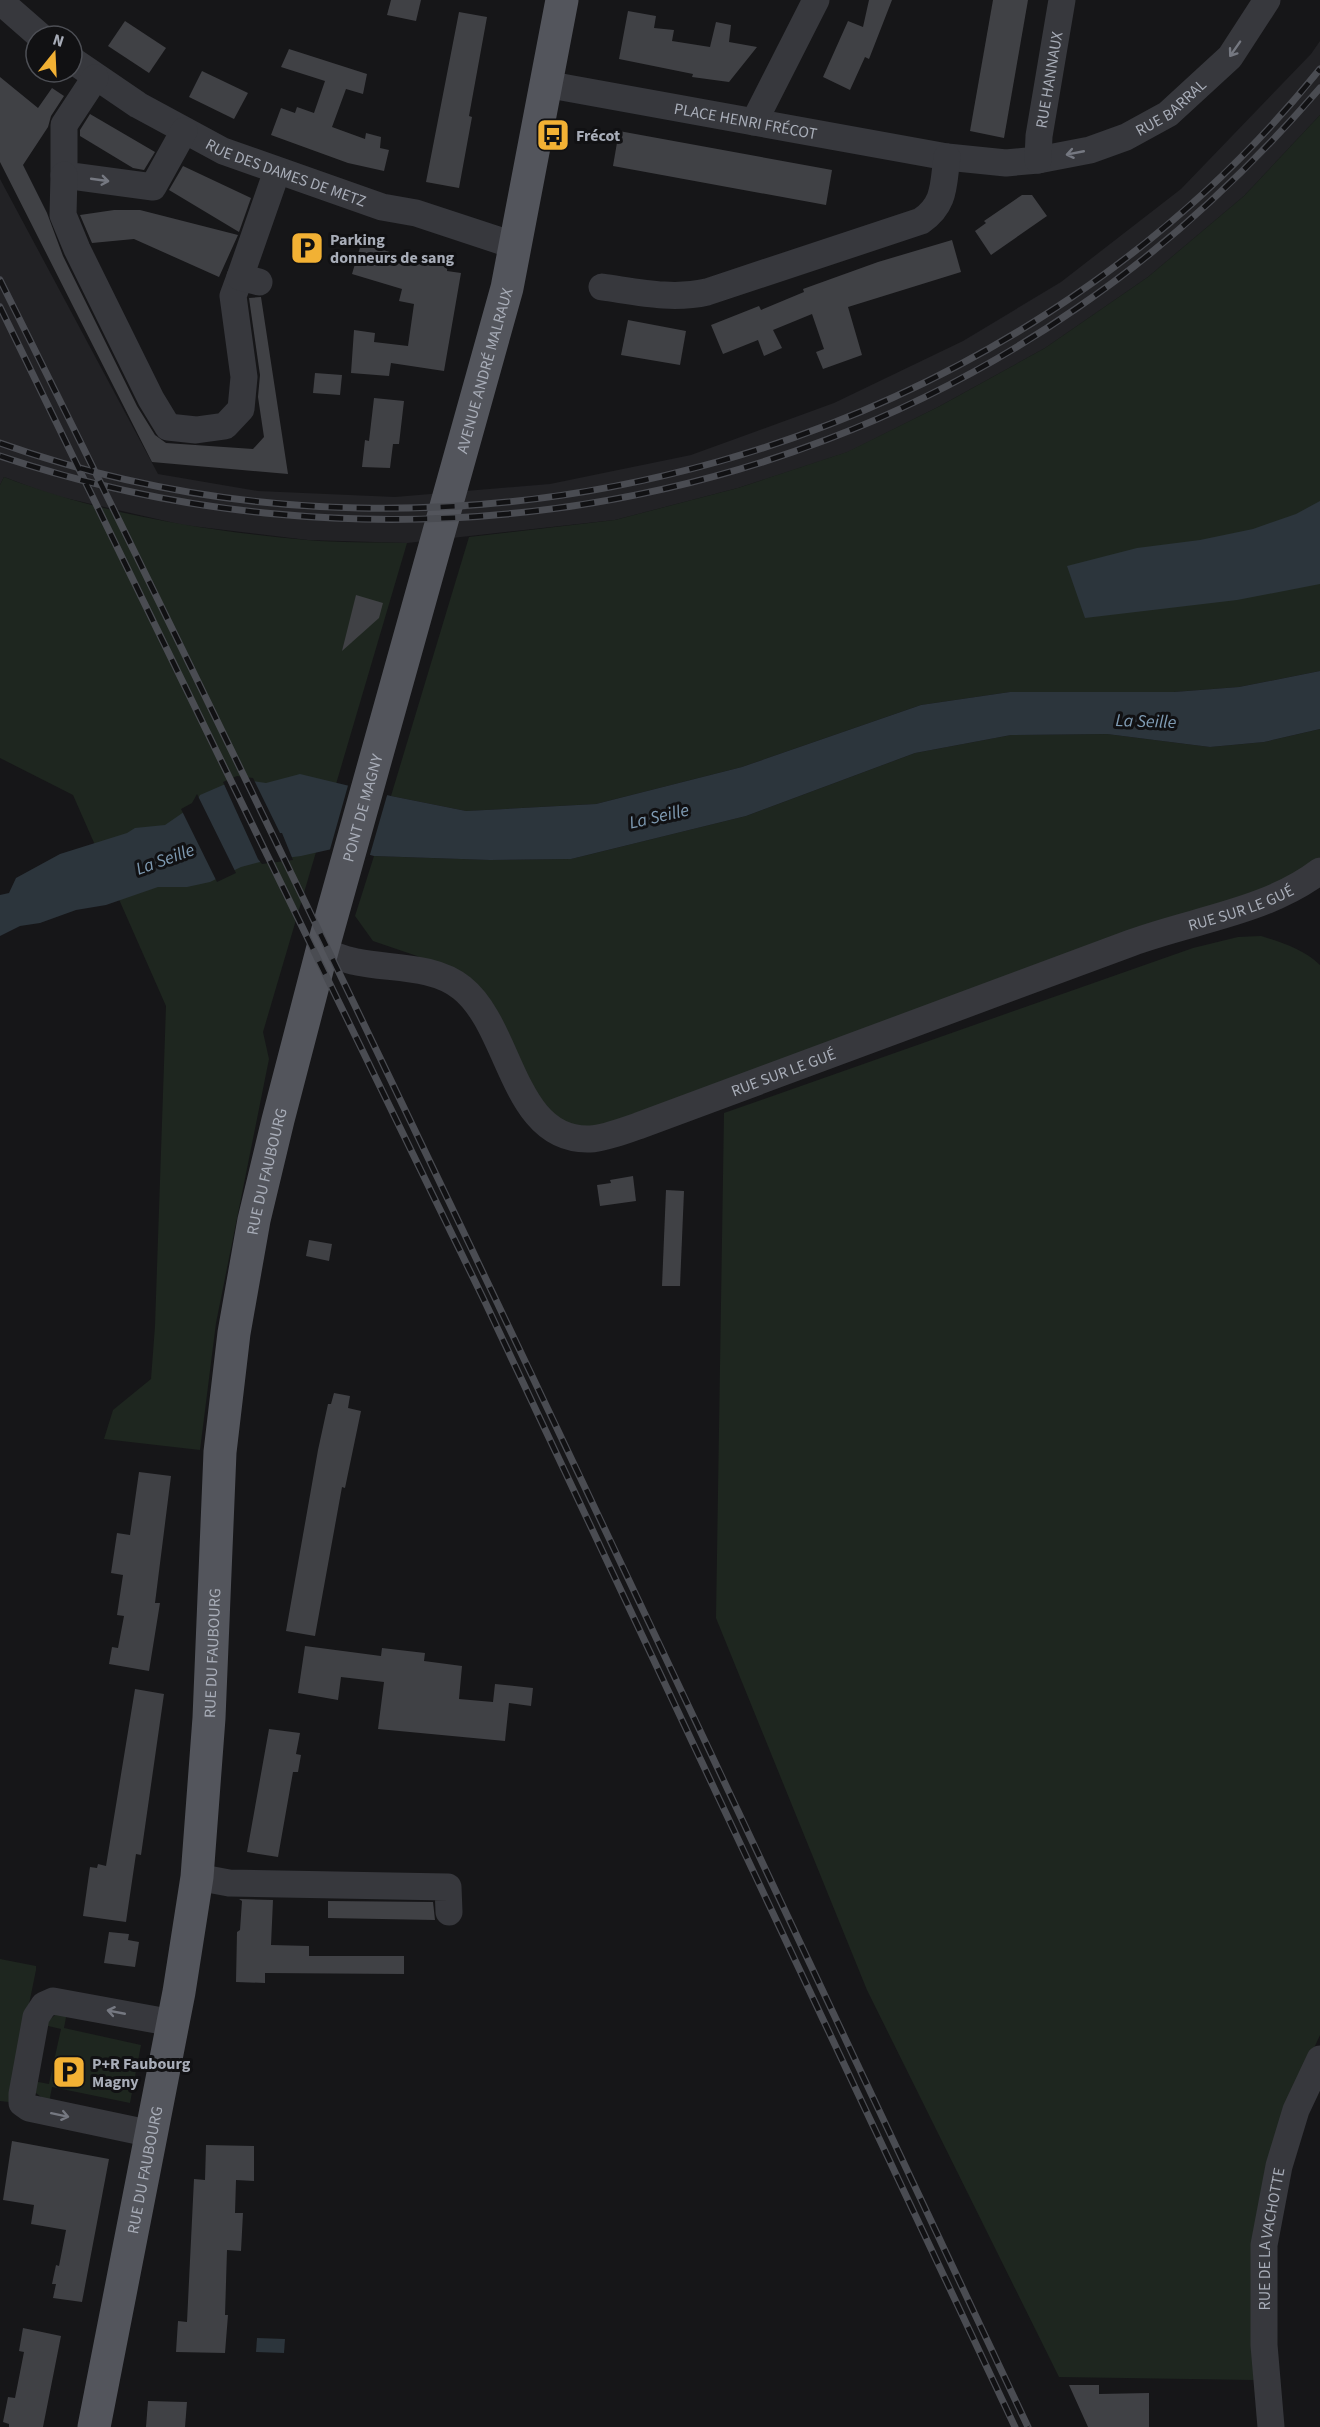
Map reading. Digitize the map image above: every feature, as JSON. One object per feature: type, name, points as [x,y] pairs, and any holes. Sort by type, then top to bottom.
[{"type":"main road","name":"AVENUE ANDRÉ MALRAUX","points":[[382,736],[507,288],[562,0]]},
{"type":"main road","name":"PONT DE MAGNY","points":[[342,881],[382,736]]},
{"type":"main road","name":"RUE DU FAUBOURG","points":[[94,2427],[173,2023],[197,1877],[209,1718],[219,1466],[234,1334],[264,1175],[342,881]]},
{"type":"street","points":[[754,122],[816,0]]},
{"type":"street","name":"RUE HANNAUX","points":[[1038,160],[1039,136],[1062,0]]},
{"type":"street","name":"RUE BARRAL","points":[[1038,160],[1099,147],[1126,137],[1168,114],[1230,57],[1266,0]]},
{"type":"street","points":[[0,1],[26,24]]},
{"type":"street","name":"RUE DES DAMES DE METZ","points":[[84,69],[184,131],[224,151],[382,207],[416,213],[516,246]]},
{"type":"street","points":[[95,78],[64,125],[63,215],[77,249],[151,399],[168,427],[196,430],[225,426],[241,409],[244,376],[233,296],[249,280],[277,171]]},
{"type":"street","name":"PLACE HENRI FRÉCOT","points":[[545,84],[947,157],[1006,163],[1038,160]]},
{"type":"street","points":[[64,175],[153,187],[184,131]]},
{"type":"street","points":[[603,287],[671,296],[689,296],[921,221],[932,214],[940,204],[947,157]]},
{"type":"street","name":"RUE SUR LE GUÉ","points":[[322,951],[355,962],[426,972],[450,980],[461,987],[489,1019],[533,1112],[550,1128],[562,1134],[591,1139],[638,1126],[1146,938],[1259,903],[1316,882]]},
{"type":"street","points":[[197,1877],[229,1882],[448,1887],[448,1912]]},
{"type":"street","points":[[11,2104],[22,2094],[36,2017],[44,2005],[53,2001],[62,2002],[173,2023]]},
{"type":"street","name":"RUE DE LA VACHOTTE","points":[[1271,2427],[1264,2345],[1264,2245],[1279,2166],[1296,2110],[1320,2059]]},
{"type":"street","points":[[11,2104],[152,2134]]},
{"type":"shaded area","points":[[1320,41],[1320,115],[1244,196],[1148,277],[1045,348],[940,406],[848,452],[738,488],[615,520],[407,543],[308,540],[183,525],[52,495],[4,477],[0,485],[0,179],[158,474],[258,491],[395,497],[550,484],[691,455],[834,403],[963,341],[1061,282],[1181,189],[1311,54]]},
{"type":"shaded area","points":[[1320,115],[1320,671],[1239,687],[1174,692],[1010,692],[921,705],[742,767],[596,804],[466,811],[391,796],[469,537],[615,520],[738,488],[847,452],[940,406],[1045,348],[1148,277],[1244,196]]},
{"type":"shaded area","points":[[4,477],[40,490],[115,511],[192,526],[307,540],[407,543],[263,1032],[269,1059],[216,1323],[200,1450],[104,1439],[113,1410],[151,1379],[155,1326],[166,1006],[73,795],[0,758],[0,485]]},
{"type":"shaded area","points":[[1320,729],[1320,857],[1271,890],[598,1128],[569,1126],[541,1107],[492,1002],[475,985],[417,956],[373,941],[355,916],[374,856],[490,860],[571,859],[746,816],[915,753],[1011,735],[1107,734],[1210,747],[1264,742]]},
{"type":"shaded area","points":[[1261,936],[1300,951],[1320,965],[1320,2035],[1278,2127],[1255,2380],[1059,2377],[867,1990],[716,1618],[724,1113],[1193,948],[1238,937]]},
{"type":"shaded area","points":[[0,1959],[36,1966],[9,2102],[0,2101]]},
{"type":"shaded area","points":[[67,2012],[64,2028],[141,2045],[130,2103],[52,2087],[49,2103],[36,2093],[33,2081],[49,2084],[61,2029],[44,2025],[55,2015]]},
{"type":"water","points":[[1320,501],[1320,584],[1237,600],[1085,618],[1067,566],[1137,548],[1200,540],[1253,529],[1296,514]]},
{"type":"water","name":"La Seille","points":[[1320,671],[1320,729],[1264,742],[1210,747],[1107,734],[1011,735],[915,753],[746,816],[571,859],[490,860],[374,856],[341,847],[241,867],[210,882],[187,887],[158,887],[106,905],[76,910],[40,923],[20,926],[0,936],[0,895],[9,893],[16,878],[60,854],[127,833],[135,828],[165,825],[194,805],[200,795],[237,779],[266,783],[300,774],[466,811],[596,804],[742,767],[921,705],[1010,692],[1174,692],[1239,687]]},
{"type":"water","points":[[257,2338],[285,2339],[284,2353],[256,2352]]},
{"type":"pier","points":[[237,776],[253,778],[282,833],[293,860],[262,864],[258,859],[223,782]]},
{"type":"pier","points":[[349,782],[388,792],[369,858],[341,850],[329,853]]},
{"type":"pier","points":[[197,794],[236,873],[217,882],[181,809],[192,803]]},
{"type":"building","points":[[391,0],[421,0],[416,21],[387,15]]},
{"type":"building","points":[[869,0],[892,0],[869,59],[865,57],[850,90],[823,77],[848,21],[863,27]]},
{"type":"building","points":[[993,0],[1028,0],[1004,138],[970,131]]},
{"type":"building","points":[[628,11],[656,16],[654,28],[674,30],[672,41],[710,47],[716,22],[731,25],[729,42],[757,47],[729,82],[692,77],[693,74],[619,59]]},
{"type":"building","points":[[459,12],[487,17],[459,188],[426,182]]},
{"type":"building","points":[[125,21],[166,48],[149,73],[108,46]]},
{"type":"building","points":[[289,49],[367,74],[363,94],[346,89],[332,127],[365,139],[366,133],[381,137],[380,148],[389,150],[384,171],[348,163],[271,135],[281,108],[295,113],[297,107],[314,113],[325,81],[281,67]]},
{"type":"building","points":[[202,71],[248,93],[234,119],[189,97]]},
{"type":"building","points":[[0,77],[38,108],[52,88],[64,96],[51,116],[48,127],[23,165],[47,213],[63,256],[137,406],[155,435],[166,443],[253,449],[264,437],[258,397],[260,375],[249,298],[261,297],[288,474],[152,462],[0,162]]},
{"type":"building","points":[[90,114],[155,152],[144,170],[133,168],[80,136],[80,130]]},
{"type":"building","points":[[619,131],[832,170],[826,205],[613,166]]},
{"type":"building","points":[[183,166],[251,198],[239,232],[169,190]]},
{"type":"building","points":[[1022,195],[1032,195],[1047,216],[991,255],[975,231],[986,223],[984,221]]},
{"type":"building","points":[[114,210],[140,210],[238,235],[219,277],[134,239],[92,243],[80,215]]},
{"type":"building","points":[[952,240],[961,272],[848,307],[862,355],[823,369],[816,352],[824,349],[812,314],[773,330],[782,348],[764,356],[758,340],[723,354],[711,325],[759,306],[761,310],[804,292],[803,289],[878,262]]},
{"type":"building","points":[[361,244],[426,262],[427,259],[448,262],[447,271],[461,273],[444,371],[391,363],[389,376],[351,373],[354,330],[375,333],[374,342],[408,346],[414,304],[399,301],[402,289],[352,274]]},
{"type":"building","points":[[628,320],[686,331],[680,365],[621,355]]},
{"type":"building","points":[[315,373],[342,375],[340,395],[313,393]]},
{"type":"building","points":[[374,398],[404,401],[399,444],[393,444],[390,468],[362,467],[365,440],[369,441]]},
{"type":"building","points":[[356,595],[383,603],[379,618],[342,651]]},
{"type":"building","points":[[633,1176],[636,1201],[600,1206],[597,1185]]},
{"type":"building","points":[[666,1190],[684,1191],[680,1286],[662,1286]]},
{"type":"building","points":[[309,1240],[332,1244],[329,1261],[306,1256]]},
{"type":"building","points":[[334,1393],[350,1396],[348,1408],[361,1411],[345,1488],[342,1487],[315,1636],[286,1631],[318,1450],[328,1404],[331,1404]]},
{"type":"building","points":[[139,1472],[171,1476],[155,1603],[160,1603],[149,1671],[109,1664],[112,1647],[118,1648],[124,1616],[117,1615],[123,1575],[111,1573],[117,1533],[130,1535]]},
{"type":"building","points":[[305,1646],[381,1656],[382,1648],[425,1653],[424,1661],[462,1666],[459,1699],[493,1702],[495,1684],[533,1688],[531,1706],[509,1703],[505,1741],[378,1729],[384,1682],[341,1677],[338,1700],[298,1693]]},
{"type":"building","points":[[135,1689],[164,1694],[141,1855],[136,1854],[126,1922],[83,1916],[90,1867],[97,1868],[98,1864],[106,1866]]},
{"type":"building","points":[[269,1729],[300,1733],[296,1754],[301,1755],[298,1772],[293,1772],[278,1857],[247,1852]]},
{"type":"building","points":[[239,1899],[273,1900],[271,1945],[309,1946],[309,1956],[404,1956],[404,1974],[265,1973],[265,1983],[236,1982],[237,1932],[240,1930],[242,1901]]},
{"type":"building","points":[[328,1901],[433,1902],[435,1920],[328,1918]]},
{"type":"building","points":[[109,1932],[129,1934],[128,1940],[139,1942],[135,1967],[104,1963]]},
{"type":"building","points":[[12,2141],[109,2159],[82,2302],[53,2298],[56,2284],[52,2284],[56,2265],[59,2266],[66,2230],[31,2224],[34,2205],[3,2200]]},
{"type":"building","points":[[206,2145],[254,2146],[254,2181],[236,2180],[235,2213],[243,2213],[241,2251],[227,2250],[225,2315],[228,2315],[225,2353],[176,2352],[178,2321],[187,2322],[194,2179],[205,2180]]},
{"type":"building","points":[[23,2328],[61,2336],[43,2427],[9,2427],[9,2424],[3,2422],[8,2397],[15,2398],[24,2352],[19,2351]]},
{"type":"building","points":[[1069,2385],[1099,2385],[1099,2394],[1149,2393],[1149,2427],[1088,2427]]},
{"type":"building","points":[[148,2401],[187,2402],[185,2427],[146,2427]]},
{"type":"railway","points":[[0,443],[177,490],[359,508],[540,498],[718,461],[889,399],[1049,312],[1194,202],[1320,69]]},
{"type":"railway","points":[[0,456],[137,493],[276,514],[416,519],[556,508],[693,482],[827,440],[955,382],[1077,308],[1143,259],[1206,206],[1293,119],[1320,88]]},
{"type":"railway","points":[[0,280],[392,1082],[648,1619],[1028,2427]]},
{"type":"railway","points":[[0,307],[486,1304],[1015,2427]]},
{"type":"place","name":"Frécot","points":[[553,135]]},
{"type":"place","name":"Parking donneurs de sang","points":[[307,248]]},
{"type":"place","name":"P+R Faubourg Magny","points":[[69,2072]]}]
